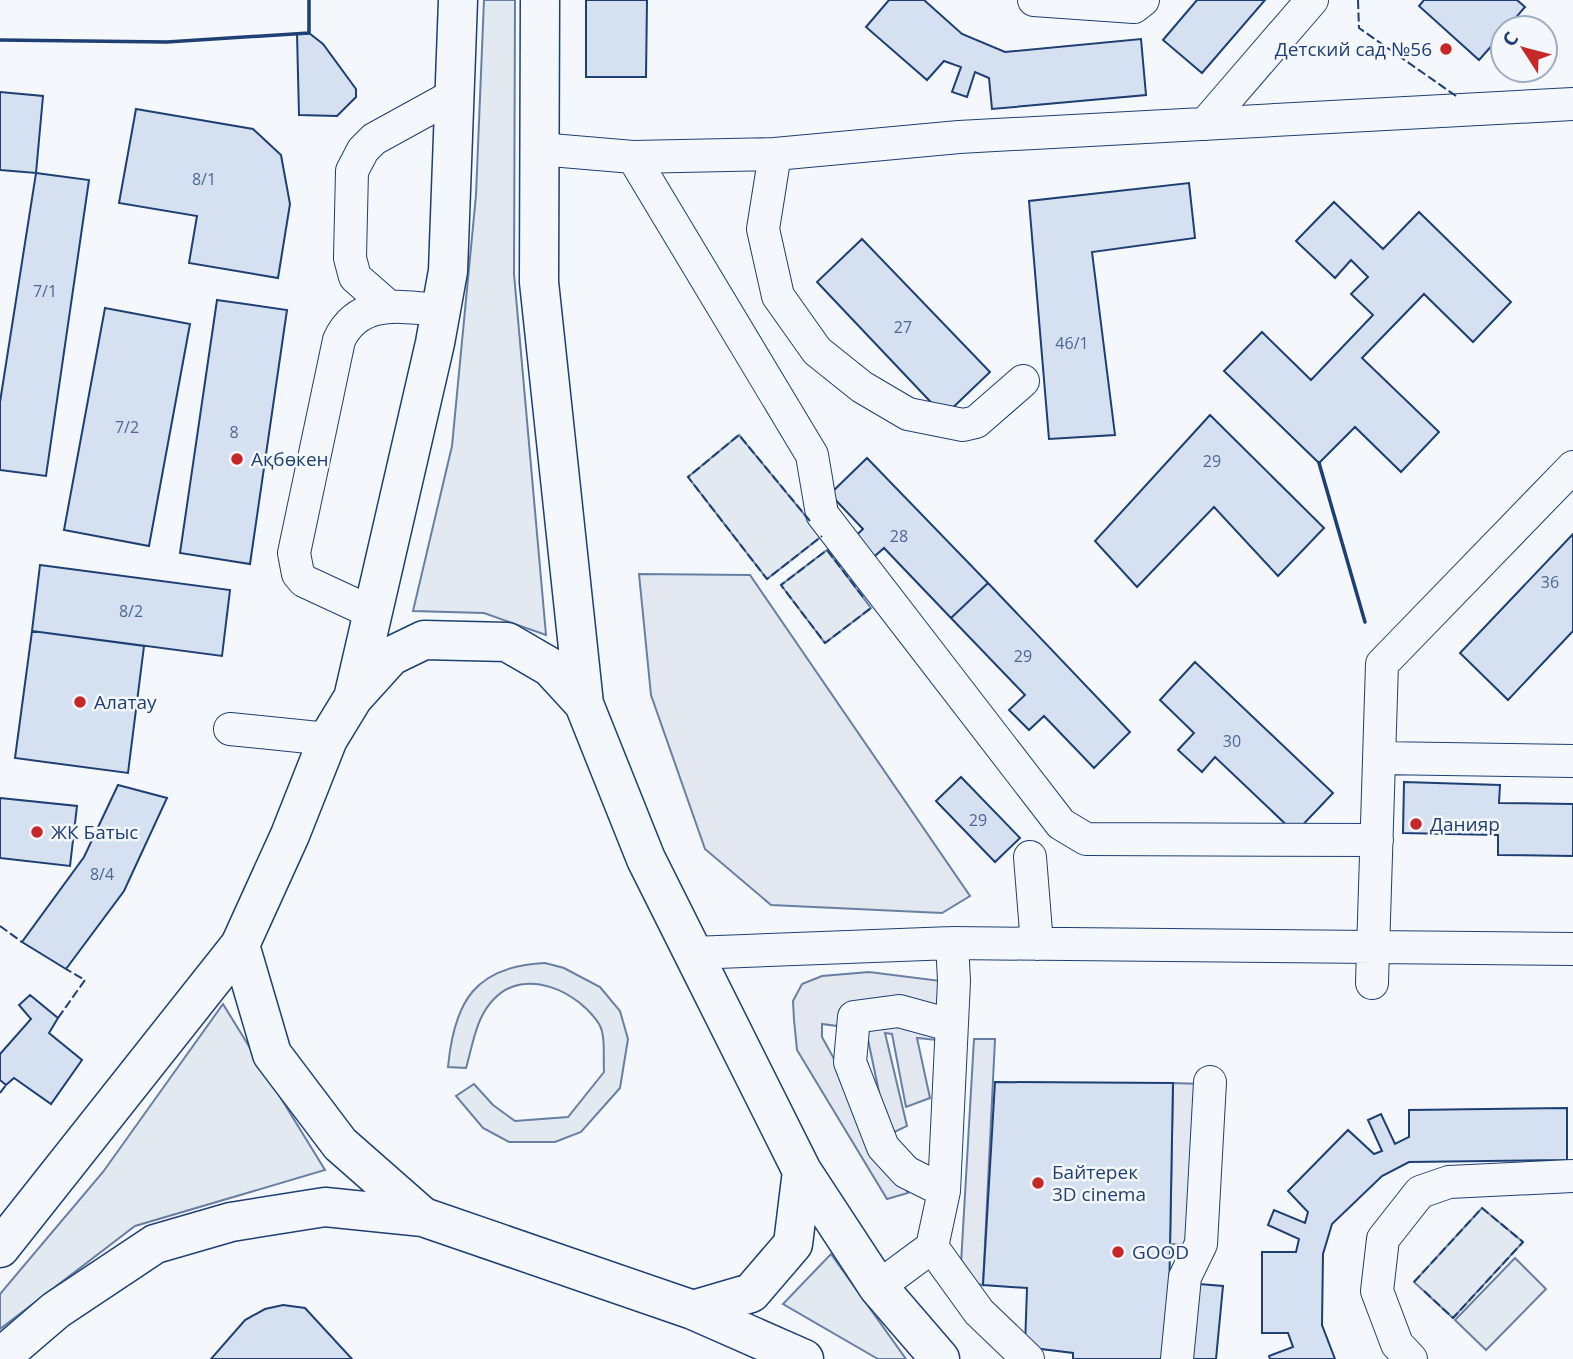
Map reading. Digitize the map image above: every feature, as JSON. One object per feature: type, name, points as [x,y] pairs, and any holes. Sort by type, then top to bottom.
[{"type":"main road","points":[[353,698],[441,310],[452,214],[458,0]]},
{"type":"main road","points":[[540,0],[539,282],[584,704],[646,859],[802,1171],[878,1287],[940,1359]]},
{"type":"main road","points":[[0,1248],[240,945],[290,835],[328,739],[353,698],[391,656],[424,640],[507,642],[550,667],[584,704]]},
{"type":"main road","points":[[240,945],[272,1054],[340,1144],[423,1217]]},
{"type":"main road","points":[[693,1310],[751,1293],[793,1244],[802,1171]]},
{"type":"main road","points":[[0,1358],[56,1311],[155,1244],[231,1222],[325,1207],[423,1217],[693,1310],[804,1359]]},
{"type":"street","points":[[1034,0],[1135,8],[1143,0]]},
{"type":"street","points":[[1205,124],[1312,0]]},
{"type":"street","points":[[387,305],[367,291],[355,277],[352,171],[363,149],[374,139],[454,95]]},
{"type":"street","points":[[540,149],[633,157],[775,154],[959,138],[1573,104]]},
{"type":"street","points":[[775,154],[763,229],[778,296],[817,351],[862,387],[908,414],[963,425],[976,422],[1023,381]]},
{"type":"street","points":[[633,157],[812,455],[822,514],[1061,824],[1086,839],[1377,840]]},
{"type":"street","points":[[373,614],[304,581],[298,574],[294,553],[339,340],[357,316],[387,305],[441,310]]},
{"type":"street","points":[[1372,983],[1371,947],[1382,664],[1573,467]]},
{"type":"street","points":[[230,729],[328,739]]},
{"type":"street","points":[[1379,758],[1573,761]]},
{"type":"street","points":[[1030,857],[1037,944]]},
{"type":"street","points":[[878,1287],[932,1247],[944,1191],[954,981],[952,943]]},
{"type":"street","points":[[692,953],[952,943],[1573,948]]},
{"type":"street","points":[[944,1191],[906,1172],[883,1147],[850,1062],[854,1017],[899,1011],[950,1025]]},
{"type":"street","points":[[1177,1359],[1185,1277],[1201,1244],[1210,1082]]},
{"type":"street","points":[[1412,1359],[1397,1344],[1377,1291],[1383,1239],[1420,1192],[1449,1182],[1573,1176]]},
{"type":"street","points":[[932,1247],[979,1312],[1028,1359]]},
{"type":"shaded area","points":[[484,0],[515,0],[514,274],[546,635],[484,613],[413,611],[452,446],[476,195]]},
{"type":"shaded area","points":[[739,435],[822,536],[767,579],[688,477]]},
{"type":"shaded area","points":[[827,550],[871,608],[825,643],[781,585]]},
{"type":"shaded area","points":[[639,574],[750,575],[970,896],[942,913],[771,905],[705,849],[651,695]]},
{"type":"shaded area","points":[[545,963],[564,968],[600,987],[620,1011],[628,1039],[620,1088],[581,1132],[555,1142],[509,1142],[483,1128],[456,1096],[474,1084],[493,1105],[515,1121],[568,1117],[604,1072],[603,1034],[590,1012],[565,993],[536,984],[521,984],[507,989],[494,999],[479,1022],[466,1068],[448,1067],[456,1024],[472,992],[501,971]]},
{"type":"shaded area","points":[[869,972],[949,982],[937,1040],[917,1038],[930,1098],[906,1107],[892,1034],[885,1033],[907,1126],[888,1135],[866,1030],[822,1024],[822,1037],[908,1193],[887,1199],[797,1050],[794,1020],[793,1001],[802,984],[822,976]]},
{"type":"shaded area","points":[[223,1004],[325,1170],[135,1226],[0,1329],[0,1294],[103,1172]]},
{"type":"shaded area","points":[[974,1039],[995,1039],[983,1285],[960,1281]]},
{"type":"shaded area","points":[[1173,1083],[1201,1084],[1198,1245],[1170,1244]]},
{"type":"shaded area","points":[[1482,1208],[1523,1242],[1453,1318],[1414,1282]]},
{"type":"shaded area","points":[[831,1254],[906,1359],[878,1359],[783,1304]]},
{"type":"shaded area","points":[[1515,1258],[1546,1289],[1486,1350],[1455,1320]]},
{"type":"building","points":[[586,0],[647,0],[646,77],[586,77]]},
{"type":"building","points":[[889,0],[924,0],[962,34],[1005,52],[1141,39],[1146,95],[992,109],[989,78],[975,72],[967,97],[952,92],[961,67],[944,61],[927,80],[866,27]]},
{"type":"building","points":[[1197,0],[1265,0],[1202,73],[1163,40]]},
{"type":"building","points":[[1424,0],[1517,0],[1525,7],[1519,14],[1489,14],[1489,49],[1479,60],[1419,6]]},
{"type":"building","points":[[309,33],[323,44],[356,89],[356,97],[337,116],[299,115],[297,34]]},
{"type":"building","points":[[0,92],[43,96],[36,173],[0,170]]},
{"type":"building","points":[[136,109],[253,129],[281,155],[290,204],[278,278],[189,263],[197,216],[119,203]]},
{"type":"building","points":[[36,173],[89,180],[46,476],[0,470],[0,402]]},
{"type":"building","points":[[1189,183],[1195,238],[1092,252],[1115,435],[1049,439],[1029,201]]},
{"type":"building","points":[[1334,202],[1383,249],[1419,212],[1511,302],[1473,342],[1424,294],[1362,358],[1439,432],[1401,472],[1355,427],[1319,463],[1224,371],[1262,332],[1311,380],[1373,315],[1351,294],[1368,277],[1351,260],[1335,278],[1296,241]]},
{"type":"building","points":[[862,239],[990,372],[944,416],[817,282]]},
{"type":"building","points":[[217,300],[287,310],[250,564],[180,553]]},
{"type":"building","points":[[105,308],[190,324],[149,546],[64,530]]},
{"type":"building","points":[[1210,415],[1324,528],[1278,576],[1214,507],[1137,587],[1095,541]]},
{"type":"building","points":[[867,458],[988,583],[951,618],[884,548],[867,563],[848,543],[863,529],[830,494]]},
{"type":"building","points":[[1573,534],[1573,631],[1508,700],[1460,653]]},
{"type":"building","points":[[40,565],[230,590],[222,656],[32,631]]},
{"type":"building","points":[[988,583],[1130,732],[1094,768],[1044,716],[1029,730],[1009,710],[1025,695],[951,618]]},
{"type":"building","name":"Алатау","points":[[32,631],[144,646],[128,773],[15,758]]},
{"type":"building","points":[[1195,662],[1333,793],[1295,833],[1215,757],[1202,772],[1178,750],[1194,733],[1160,700]]},
{"type":"building","points":[[961,777],[1020,838],[995,862],[936,801]]},
{"type":"building","points":[[1404,782],[1500,785],[1499,803],[1573,804],[1573,856],[1498,855],[1498,835],[1403,833]]},
{"type":"building","points":[[118,785],[167,798],[124,891],[66,969],[22,942],[84,857]]},
{"type":"building","name":"ЖК Батыс","points":[[0,798],[77,806],[70,866],[0,858]]},
{"type":"building","points":[[30,995],[58,1018],[49,1033],[82,1060],[51,1104],[14,1078],[6,1085],[0,1080],[0,1054],[31,1019],[19,1005]]},
{"type":"building","points":[[995,1082],[1173,1083],[1168,1359],[1073,1359],[1073,1353],[1025,1347],[1027,1288],[983,1285]]},
{"type":"building","points":[[1567,1108],[1567,1160],[1409,1162],[1382,1176],[1332,1224],[1323,1254],[1322,1325],[1335,1359],[1270,1359],[1269,1356],[1293,1347],[1288,1333],[1262,1333],[1262,1252],[1296,1252],[1299,1239],[1268,1225],[1274,1210],[1305,1223],[1308,1212],[1288,1191],[1348,1130],[1374,1154],[1382,1151],[1368,1120],[1381,1114],[1395,1144],[1409,1137],[1409,1110]]},
{"type":"building","points":[[1199,1284],[1223,1286],[1216,1359],[1192,1359]]},
{"type":"building","points":[[283,1305],[305,1308],[352,1359],[211,1359],[245,1320],[265,1309]]},
{"type":"fence","points":[[1358,0],[1359,28],[1456,96]]},
{"type":"fence","points":[[810,521],[739,435],[688,477],[767,579],[822,536]]},
{"type":"fence","points":[[863,597],[827,550],[781,585],[825,643],[871,608]]},
{"type":"fence","points":[[0,926],[22,942]]},
{"type":"fence","points":[[58,1018],[85,980],[66,969]]},
{"type":"fence","points":[[0,1093],[6,1085]]},
{"type":"fence","points":[[1414,1282],[1482,1208],[1523,1242],[1453,1318],[1422,1289]]},
{"type":"wall","points":[[0,40],[167,42],[309,33],[309,0]]},
{"type":"wall","points":[[1319,463],[1365,622]]},
{"type":"place","name":"Детский сад №56","points":[[1446,49]]},
{"type":"place","name":"Ақбөкен","points":[[237,459]]},
{"type":"place","name":"Алатау","points":[[80,702]]},
{"type":"place","name":"Данияр","points":[[1416,824]]},
{"type":"place","name":"ЖК Батыс","points":[[37,832]]},
{"type":"place","name":"Байтерек 3D cinema","points":[[1038,1183]]},
{"type":"place","name":"GOOD","points":[[1118,1252]]}]
